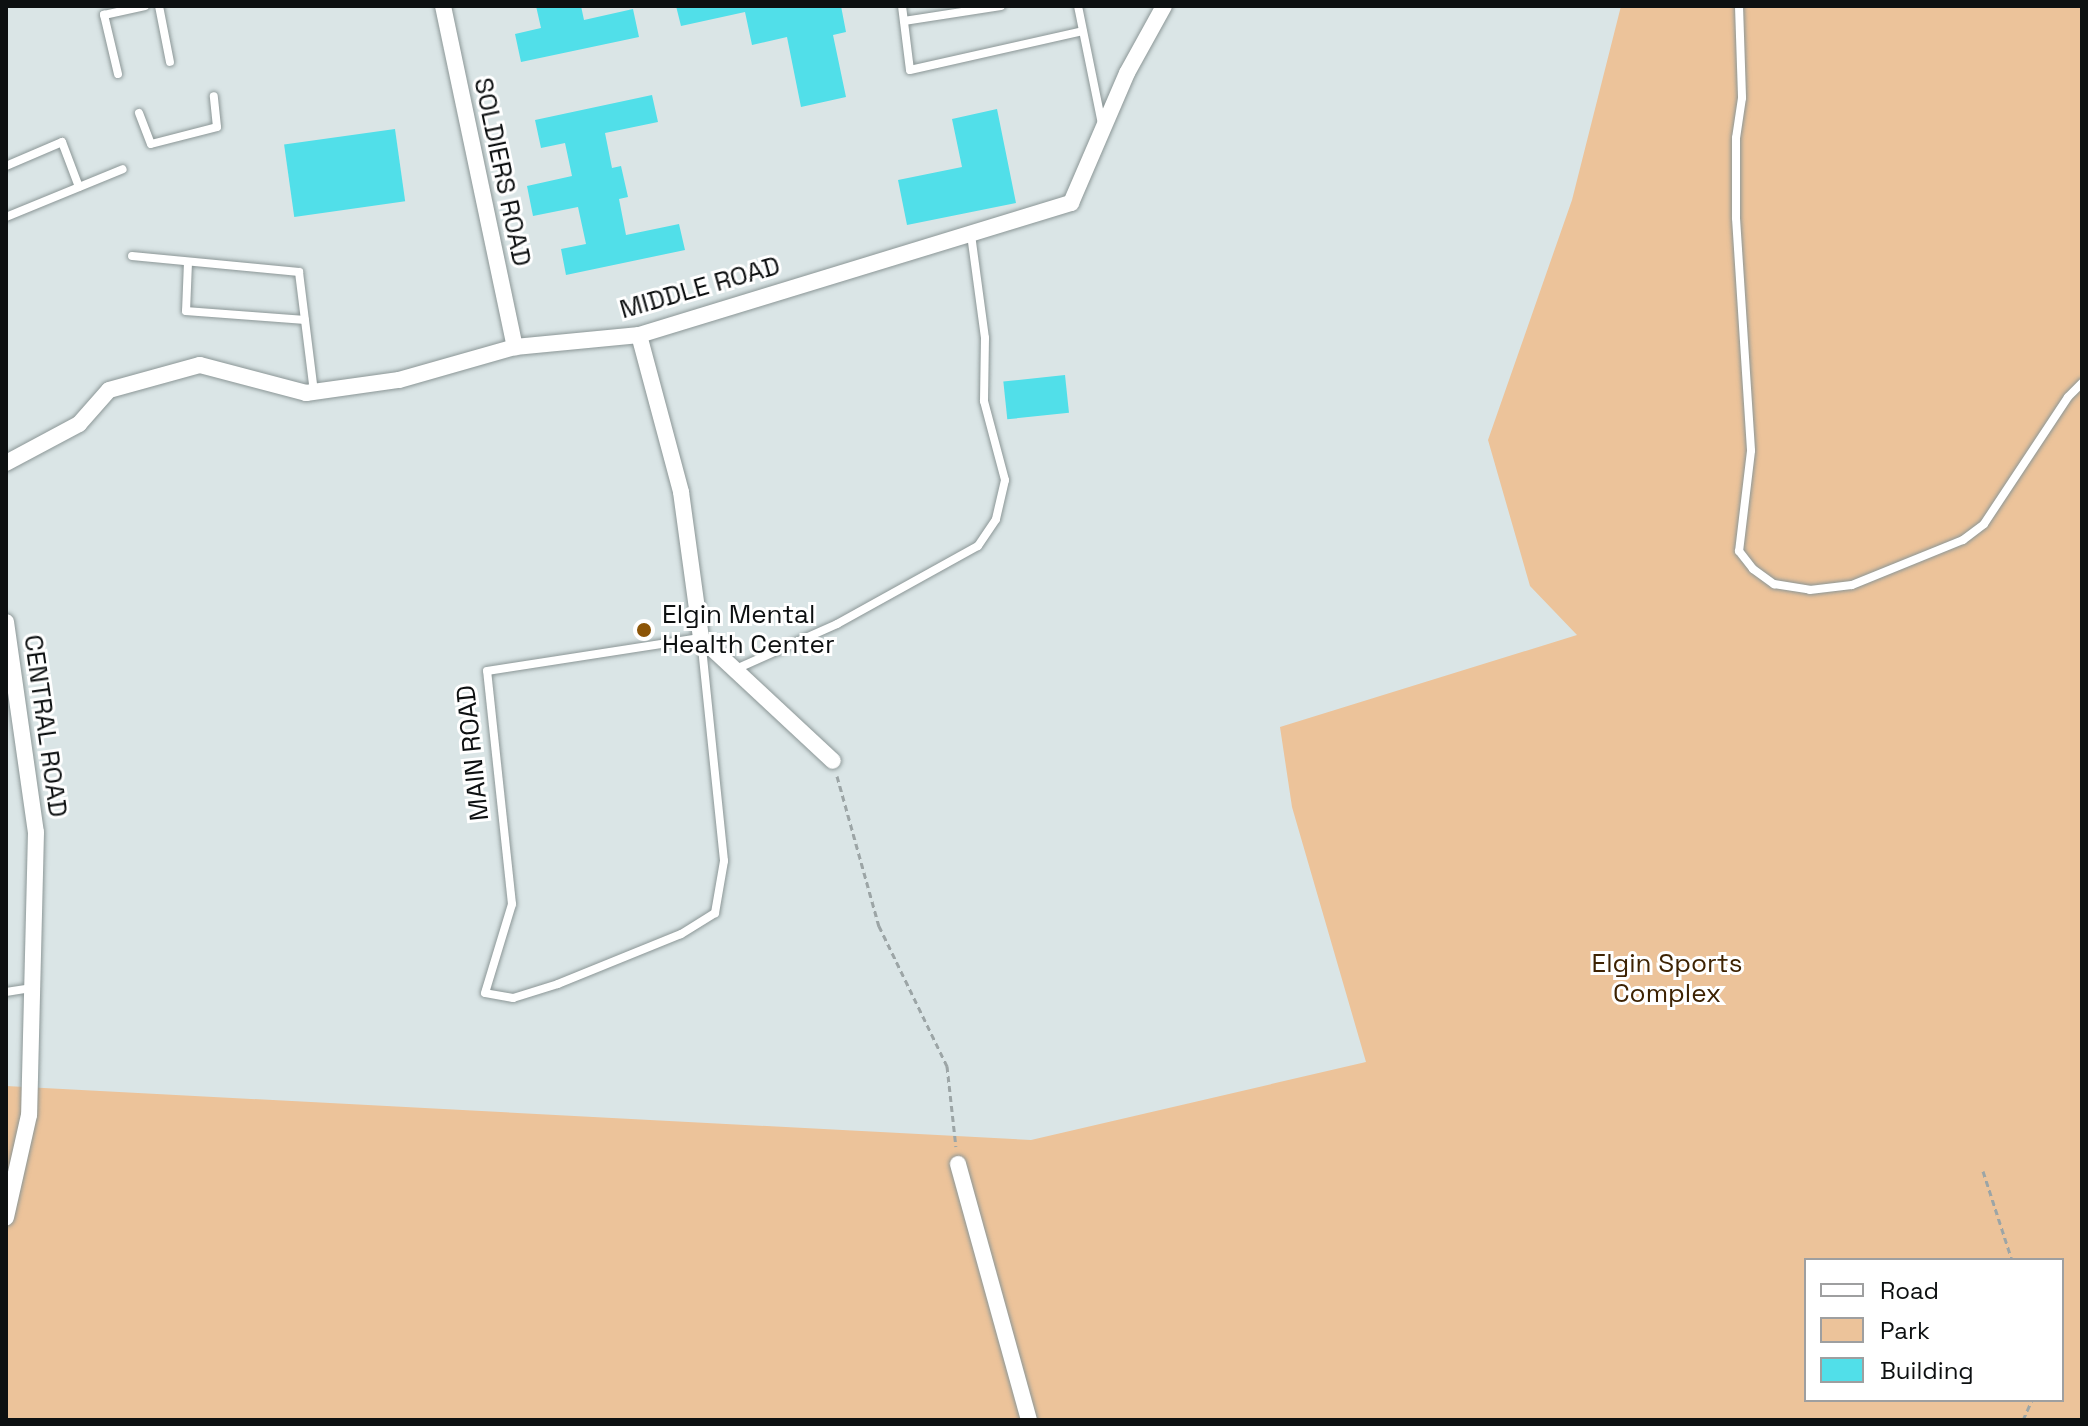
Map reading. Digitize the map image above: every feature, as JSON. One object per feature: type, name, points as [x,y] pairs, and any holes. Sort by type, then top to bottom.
[{"type":"street","name":"SOLDIERS ROAD","points":[[443,6],[515,347]]},
{"type":"street","name":"MIDDLE ROAD","points":[[6,463],[79,424],[109,390],[200,365],[306,393],[399,380],[515,347],[639,335],[1071,203],[1127,73],[1164,6]]},
{"type":"street","points":[[639,335],[681,492],[701,638],[833,761]]},
{"type":"street","name":"CENTRAL ROAD","points":[[6,622],[36,832],[29,1115],[6,1216]]},
{"type":"street","points":[[958,1164],[1029,1420]]},
{"type":"lane","points":[[118,74],[104,15],[145,6]]},
{"type":"lane","points":[[159,6],[170,62]]},
{"type":"lane","points":[[902,6],[910,70],[1083,31]]},
{"type":"lane","points":[[904,21],[1001,6]]},
{"type":"lane","points":[[1078,6],[1103,129]]},
{"type":"lane","points":[[1739,6],[1742,98],[1736,138],[1736,218],[1751,451],[1739,551],[1753,569],[1774,584],[1810,590],[1852,585],[1963,540],[1984,524],[2068,397],[2082,383]]},
{"type":"lane","points":[[139,113],[151,144],[217,127],[214,96]]},
{"type":"lane","points":[[6,166],[62,142],[79,187]]},
{"type":"lane","points":[[6,217],[123,169]]},
{"type":"lane","points":[[735,669],[837,624],[978,546],[996,519],[1005,480],[984,401],[985,338],[970,233]]},
{"type":"lane","points":[[132,256],[299,272],[314,392]]},
{"type":"lane","points":[[188,262],[186,311],[305,320]]},
{"type":"lane","name":"MAIN ROAD","points":[[701,638],[724,861],[715,913],[681,934],[558,984],[513,998],[485,993],[512,904],[487,671],[701,638]]},
{"type":"lane","points":[[6,992],[32,988]]},
{"type":"path","points":[[833,761],[879,926],[947,1066],[958,1164]]},
{"type":"path","points":[[1983,1171],[2011,1258]]},
{"type":"green space","name":"Elgin Sports Complex","points":[[1621,6],[2082,6],[2082,1420],[6,1420],[6,1086],[1031,1140],[1366,1062],[1292,807],[1280,727],[1577,635],[1530,586],[1488,440],[1572,200]]},
{"type":"building","points":[[536,6],[581,6],[584,20],[633,9],[639,37],[521,62],[515,34],[541,28]]},
{"type":"building","points":[[676,6],[841,6],[846,32],[833,35],[846,97],[801,107],[787,37],[752,45],[745,12],[681,26]]},
{"type":"building","points":[[652,95],[658,122],[605,133],[612,168],[621,166],[628,197],[619,199],[626,235],[679,224],[685,250],[566,275],[561,249],[586,244],[578,207],[533,216],[527,186],[572,176],[565,143],[541,148],[535,120]]},
{"type":"building","points":[[997,109],[1016,203],[907,225],[898,180],[962,167],[952,119]]},
{"type":"building","points":[[395,129],[405,201],[294,217],[284,145]]},
{"type":"building","points":[[1065,375],[1069,413],[1007,419],[1003,381]]},
{"type":"place","name":"Elgin Mental Health Center","points":[[644,630]]}]
